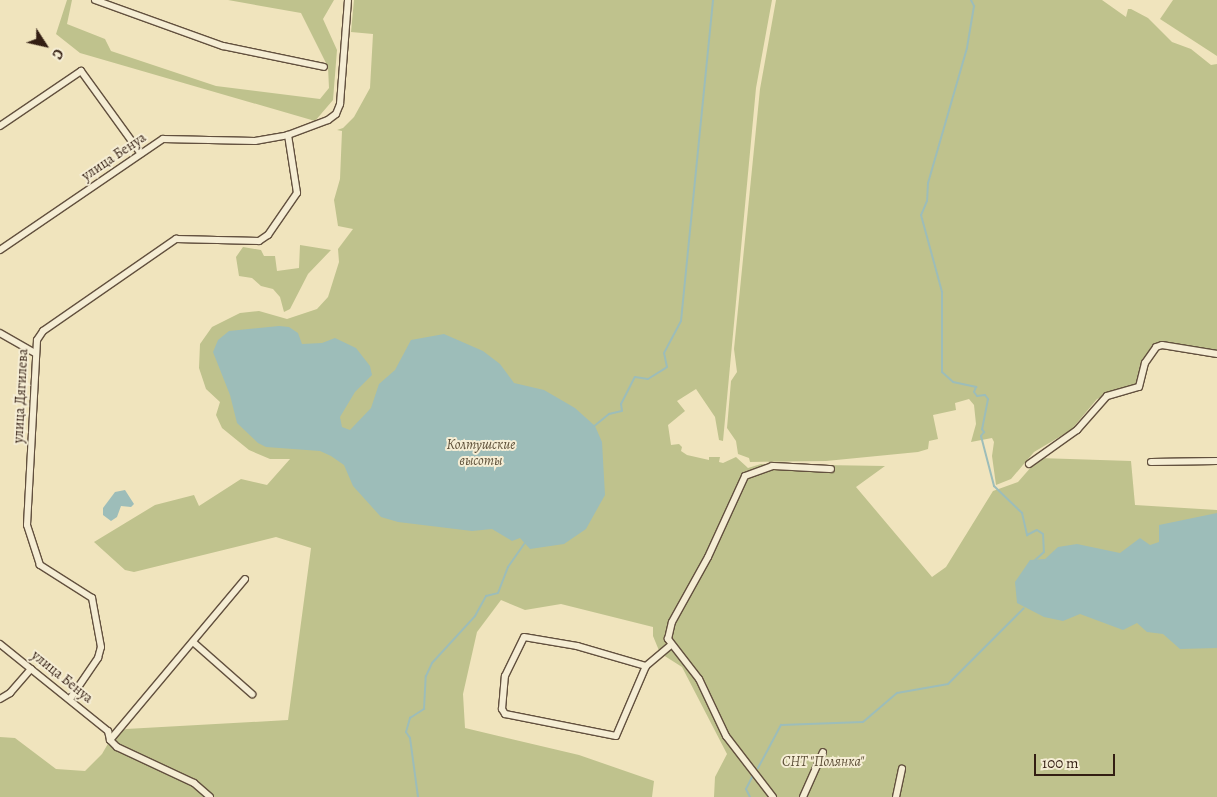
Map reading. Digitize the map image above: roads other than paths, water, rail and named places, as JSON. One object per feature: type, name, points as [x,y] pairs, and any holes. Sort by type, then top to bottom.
[{"type":"street","points":[[96,0],[223,46],[324,67]]},
{"type":"street","name":"улица Бенуа","points":[[0,250],[141,154],[171,138],[255,141],[288,135],[319,125],[336,114],[340,104],[348,0]]},
{"type":"street","points":[[0,126],[81,71],[141,154]]},
{"type":"street","name":"улица Дягилева","points":[[70,699],[98,658],[101,647],[92,598],[40,565],[27,525],[37,340],[43,331],[176,238],[259,241],[268,235],[297,193],[288,135]]},
{"type":"street","points":[[0,333],[35,353]]},
{"type":"street","points":[[1029,464],[1077,430],[1106,396],[1139,387],[1145,363],[1156,347],[1162,344],[1217,354]]},
{"type":"street","points":[[1151,462],[1217,461]]},
{"type":"street","points":[[773,797],[726,736],[699,678],[670,646],[668,639],[672,622],[708,557],[745,476],[772,466],[831,468]]},
{"type":"street","points":[[210,797],[194,783],[117,747],[110,740],[245,579]]},
{"type":"street","points":[[646,666],[577,646],[524,637],[505,676],[502,709],[505,714],[616,736],[646,666],[670,646]]},
{"type":"street","points":[[193,642],[252,694]]},
{"type":"street","name":"улица Бенуа","points":[[0,644],[108,731],[110,740]]},
{"type":"street","points":[[0,699],[10,693],[31,669]]},
{"type":"street","points":[[803,797],[823,752]]},
{"type":"street","points":[[896,797],[902,769]]},
{"type":"water","points":[[279,326],[289,327],[298,333],[302,344],[322,343],[335,338],[356,348],[370,366],[372,375],[355,392],[340,417],[342,427],[350,430],[371,408],[379,384],[395,370],[411,340],[444,334],[483,351],[500,364],[514,383],[544,390],[575,408],[595,426],[602,442],[605,495],[586,529],[564,544],[530,549],[520,538],[512,541],[492,529],[472,531],[398,522],[381,517],[353,486],[344,465],[331,456],[320,451],[266,447],[258,443],[237,423],[230,395],[213,352],[218,340],[229,331]]},
{"type":"water","points":[[125,490],[134,504],[131,507],[121,506],[117,517],[111,521],[103,515],[103,508],[115,492]]},
{"type":"water","points":[[1217,513],[1217,648],[1180,649],[1163,634],[1147,632],[1137,623],[1123,630],[1080,614],[1063,621],[1044,617],[1017,603],[1015,582],[1030,560],[1045,559],[1058,547],[1077,544],[1120,553],[1140,538],[1150,545],[1159,542],[1159,525]]},
{"type":"waterway","points":[[593,427],[609,414],[622,411],[621,404],[635,377],[648,379],[667,367],[664,353],[681,321],[713,0]]},
{"type":"waterway","points":[[971,0],[974,6],[967,48],[928,183],[927,201],[921,215],[942,292],[942,372],[953,382],[976,387],[974,392],[977,396],[985,395],[988,399],[982,429],[984,432],[981,436],[994,486],[1022,513],[1027,535],[1037,530],[1043,534],[1044,552],[1035,560]]},
{"type":"waterway","points":[[418,797],[410,738],[406,732],[410,718],[424,709],[426,676],[432,663],[475,616],[486,596],[498,593],[508,567],[526,541]]},
{"type":"waterway","points":[[758,768],[781,725],[863,722],[897,693],[948,684],[1024,608]]},
{"type":"waterway","points":[[750,797],[746,789],[753,775]]},
{"type":"park label","name":"Колтушские высоты","points":[[481,454]]},
{"type":"park label","name":"СНТ \"Полянка\"","points":[[823,762]]}]
